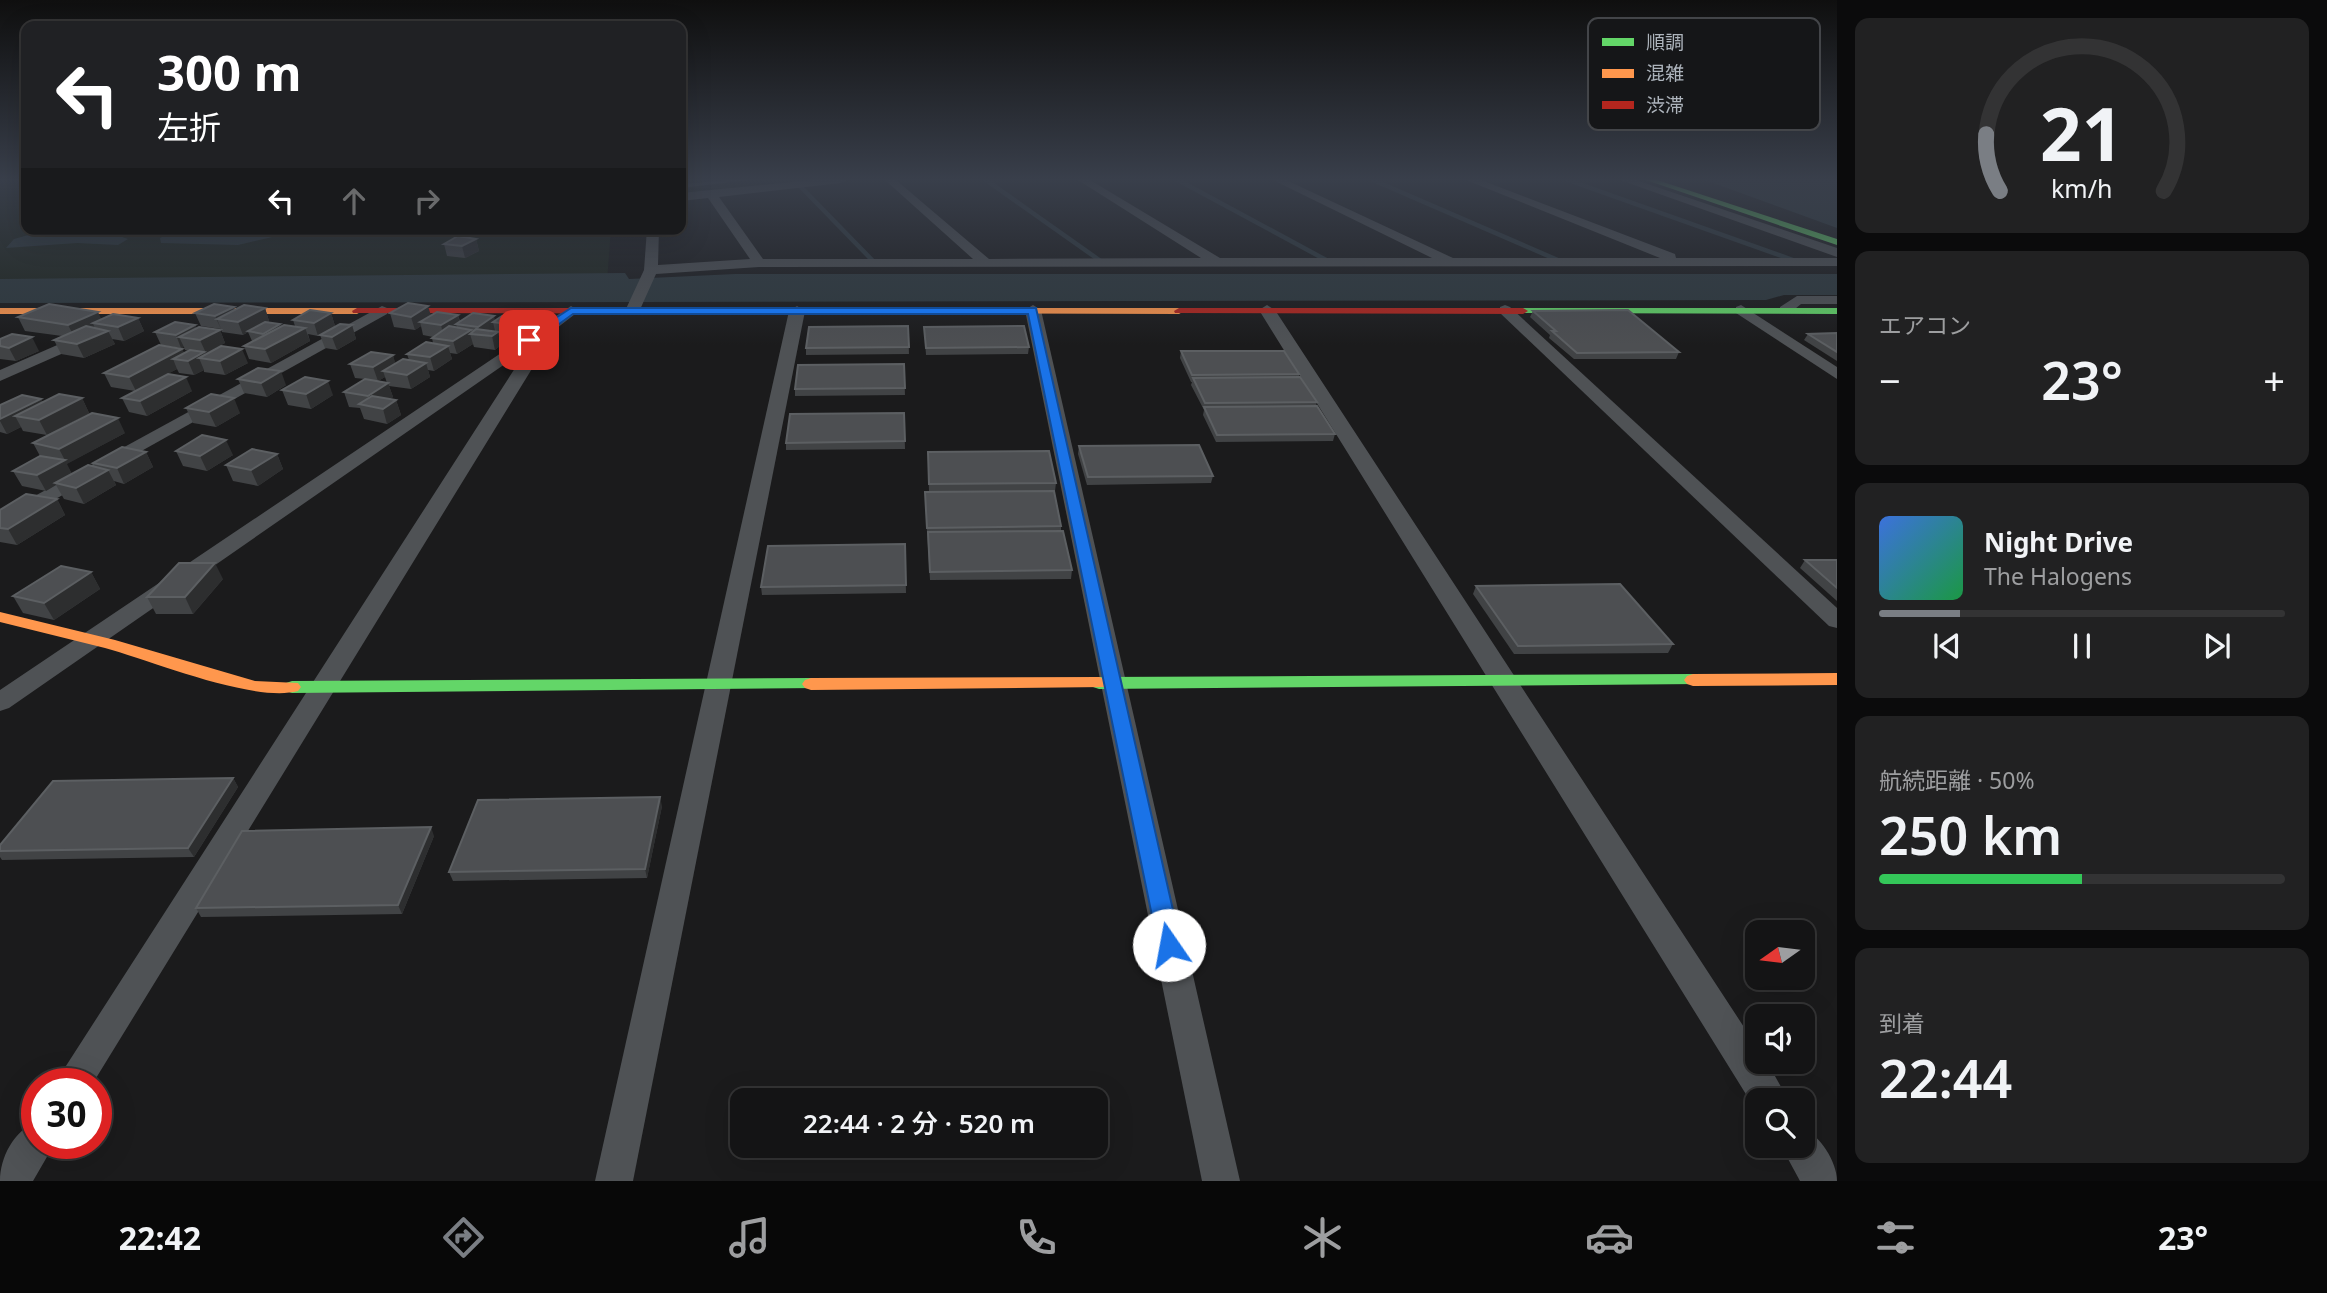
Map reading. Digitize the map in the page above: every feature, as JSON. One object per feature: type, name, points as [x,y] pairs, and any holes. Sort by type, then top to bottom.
[{"type":"street","points":[[634,309],[651,270],[653,235]]},
{"type":"street","points":[[740,235],[759,263]]},
{"type":"street","points":[[954,235],[986,263]]},
{"type":"street","points":[[1173,235],[1218,263]]},
{"type":"street","points":[[1394,235],[1452,263]]},
{"type":"street","points":[[1613,235],[1682,262]]},
{"type":"street","points":[[1785,235],[1837,253]]},
{"type":"street","points":[[1816,235],[1837,242]]},
{"type":"street","points":[[651,270],[759,263],[1837,261]]},
{"type":"street","points":[[1785,310],[1797,300],[1837,300]]},
{"type":"street","points":[[0,311],[382,311],[561,318],[634,309],[1837,311]]},
{"type":"street","points":[[1032,310],[1221,1181]]},
{"type":"street","points":[[1267,310],[1763,1088]]},
{"type":"street","points":[[1505,310],[1837,621]]},
{"type":"street","points":[[1741,310],[1837,374]]},
{"type":"street","points":[[0,376],[145,311]]},
{"type":"street","points":[[0,524],[382,311]]},
{"type":"street","points":[[614,1181],[797,311]]},
{"type":"street","points":[[0,719],[100,643],[561,318]]},
{"type":"street","points":[[82,1068],[322,687],[561,318]]},
{"type":"street","points":[[0,617],[255,687],[1837,679]]},
{"type":"street","points":[[0,702],[100,643]]},
{"type":"street","points":[[1808,1158],[1822,1181]]},
{"type":"street","points":[[11,1181],[25,1159]]},
{"type":"shaded area","points":[[0,235],[611,235],[607,282],[0,288]]},
{"type":"shaded area","points":[[28,235],[116,235],[128,239],[118,245],[77,243],[6,248],[14,239]]},
{"type":"shaded area","points":[[166,235],[281,235],[238,245],[161,243],[160,238]]},
{"type":"shaded area","points":[[625,273],[629,279],[735,274],[1837,274],[1837,295],[1784,295],[1766,300],[0,303],[0,279]]},
{"type":"building","points":[[458,236],[476,239],[462,246],[444,244]]},
{"type":"building","points":[[408,303],[428,306],[411,317],[390,313]]},
{"type":"building","points":[[49,304],[98,312],[68,325],[18,317]]},
{"type":"building","points":[[214,304],[234,307],[215,316],[195,313]]},
{"type":"building","points":[[244,305],[265,308],[238,322],[217,319]]},
{"type":"building","points":[[310,310],[331,313],[314,323],[293,320]]},
{"type":"building","points":[[1628,310],[1679,352],[1577,353],[1533,311]]},
{"type":"building","points":[[437,312],[458,315],[441,325],[420,322]]},
{"type":"building","points":[[473,313],[494,316],[478,327],[456,324]]},
{"type":"building","points":[[113,314],[138,318],[118,327],[93,323]]},
{"type":"building","points":[[502,316],[525,319],[516,325],[493,322]]},
{"type":"building","points":[[175,322],[195,325],[176,335],[155,332]]},
{"type":"building","points":[[265,322],[280,324],[263,334],[248,331]]},
{"type":"building","points":[[340,324],[352,325],[332,337],[320,335]]},
{"type":"building","points":[[284,325],[305,328],[265,349],[244,346]]},
{"type":"building","points":[[86,326],[108,331],[77,344],[54,340]]},
{"type":"building","points":[[449,326],[471,330],[453,341],[432,338]]},
{"type":"building","points":[[908,326],[909,347],[806,348],[809,327]]},
{"type":"building","points":[[1024,326],[1029,347],[926,348],[924,327]]},
{"type":"building","points":[[199,327],[220,330],[200,340],[179,337]]},
{"type":"building","points":[[476,329],[498,332],[492,336],[470,334]]},
{"type":"building","points":[[1837,333],[1837,352],[1808,334]]},
{"type":"building","points":[[12,334],[32,337],[9,348],[0,346],[0,339]]},
{"type":"building","points":[[426,342],[448,346],[430,357],[407,354]]},
{"type":"building","points":[[159,345],[182,349],[129,377],[104,373]]},
{"type":"building","points":[[221,346],[242,349],[220,361],[199,358]]},
{"type":"building","points":[[190,350],[204,352],[188,361],[173,359]]},
{"type":"building","points":[[1181,351],[1284,351],[1299,374],[1192,375]]},
{"type":"building","points":[[371,352],[393,355],[373,367],[350,364]]},
{"type":"building","points":[[403,359],[426,363],[407,375],[383,371]]},
{"type":"building","points":[[904,364],[905,388],[795,389],[798,365]]},
{"type":"building","points":[[258,368],[281,371],[261,383],[238,379]]},
{"type":"building","points":[[168,374],[186,377],[140,401],[122,398]]},
{"type":"building","points":[[305,377],[328,381],[306,394],[282,390]]},
{"type":"building","points":[[1300,377],[1317,402],[1205,403],[1193,378]]},
{"type":"building","points":[[365,379],[388,383],[368,396],[344,392]]},
{"type":"building","points":[[59,394],[82,398],[39,420],[15,416]]},
{"type":"building","points":[[211,394],[234,398],[209,412],[186,408]]},
{"type":"building","points":[[22,395],[41,399],[0,419],[0,405]]},
{"type":"building","points":[[372,396],[396,400],[383,409],[359,404]]},
{"type":"building","points":[[1317,406],[1335,434],[1217,435],[1204,407]]},
{"type":"building","points":[[92,413],[118,418],[59,449],[33,443]]},
{"type":"building","points":[[904,413],[905,441],[786,443],[790,414]]},
{"type":"building","points":[[202,435],[226,440],[200,456],[176,451]]},
{"type":"building","points":[[1199,445],[1213,476],[1088,477],[1079,446]]},
{"type":"building","points":[[122,447],[146,452],[117,468],[93,463]]},
{"type":"building","points":[[252,449],[277,454],[251,470],[226,465]]},
{"type":"building","points":[[1049,451],[1056,483],[929,484],[928,452]]},
{"type":"building","points":[[40,456],[65,460],[37,475],[13,471]]},
{"type":"building","points":[[88,465],[108,470],[76,488],[55,483]]},
{"type":"building","points":[[1054,491],[1061,526],[927,528],[925,492]]},
{"type":"building","points":[[26,494],[57,499],[8,529],[0,528],[0,510]]},
{"type":"building","points":[[1063,531],[1072,570],[930,572],[928,532]]},
{"type":"building","points":[[905,544],[906,585],[761,587],[768,546]]},
{"type":"building","points":[[1805,560],[1837,560],[1837,588]]},
{"type":"building","points":[[179,563],[215,563],[185,597],[147,597]]},
{"type":"building","points":[[61,566],[91,572],[44,603],[13,596]]},
{"type":"building","points":[[1620,584],[1673,644],[1518,646],[1476,586]]},
{"type":"building","points":[[233,778],[188,848],[0,851],[0,845],[53,781]]},
{"type":"building","points":[[660,797],[645,869],[449,872],[478,800]]},
{"type":"building","points":[[431,827],[398,905],[196,908],[242,831]]},
{"type":"waterway","points":[[848,235],[873,261]]},
{"type":"waterway","points":[[1064,235],[1102,262]]},
{"type":"waterway","points":[[1280,235],[1328,261]]},
{"type":"waterway","points":[[1500,235],[1560,261]]},
{"type":"waterway","points":[[1723,235],[1793,260]]},
{"type":"traffic: fast","points":[[1816,235],[1837,242]]},
{"type":"traffic: fast","points":[[1523,311],[1837,311]]},
{"type":"traffic: fast","points":[[1099,683],[1693,680]]},
{"type":"traffic: fast","points":[[292,687],[811,684]]},
{"type":"traffic: slow","points":[[0,311],[357,311]]},
{"type":"traffic: slow","points":[[892,311],[1179,311]]},
{"type":"traffic: slow","points":[[0,617],[109,644],[255,687],[292,687]]},
{"type":"traffic: slow","points":[[1693,680],[1837,679]]},
{"type":"traffic: slow","points":[[811,684],[1099,683]]},
{"type":"traffic: jam","points":[[357,311],[892,311]]},
{"type":"traffic: jam","points":[[1179,311],[1523,311]]},
{"type":"route","points":[[529,340],[571,311],[1032,310],[1169,945]]}]
